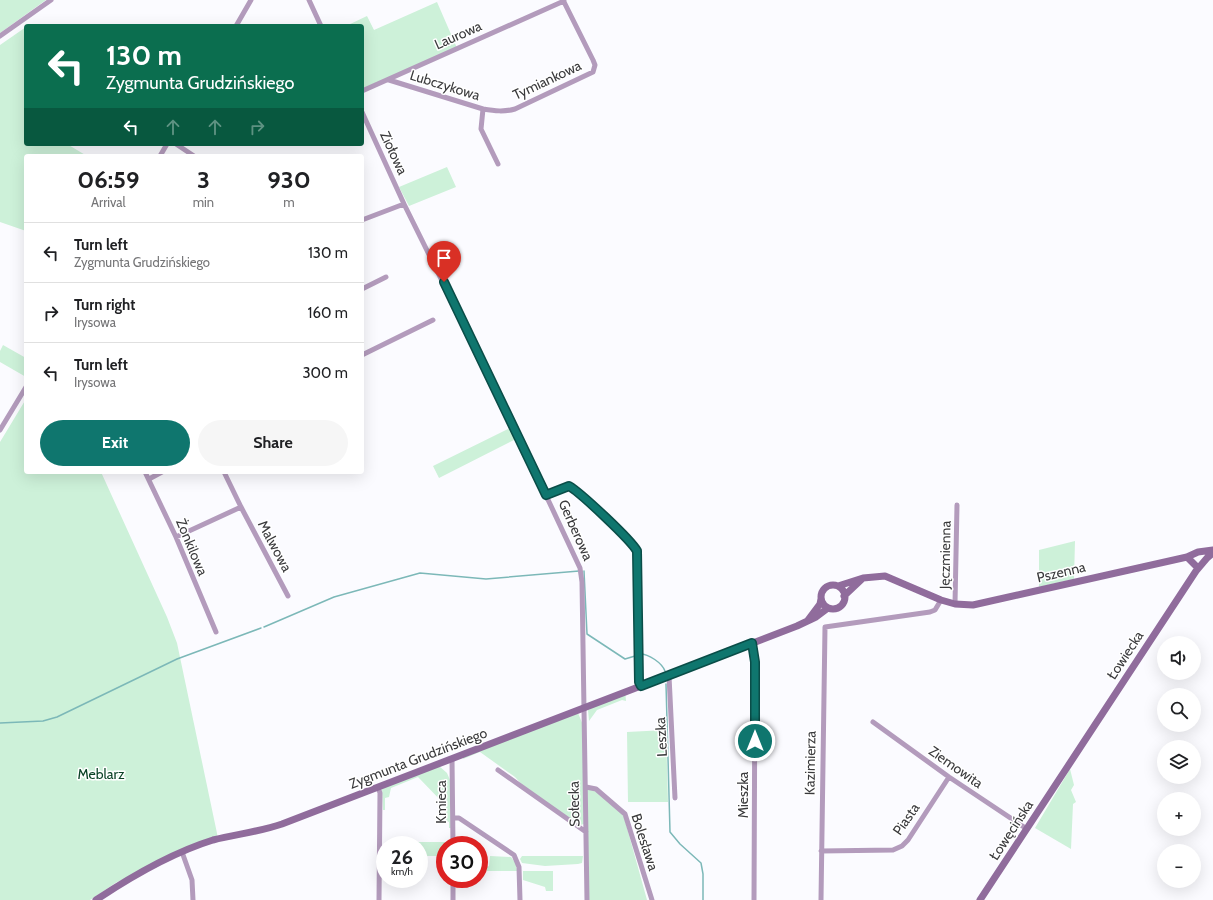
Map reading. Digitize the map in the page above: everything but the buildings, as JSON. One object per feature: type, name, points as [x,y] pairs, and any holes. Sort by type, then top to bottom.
[{"type":"street","points":[[0,36],[51,0]]},
{"type":"street","points":[[237,24],[251,0]]},
{"type":"street","name":"Tymiankowa","points":[[483,109],[506,111],[515,109],[593,72],[595,69],[593,60],[564,0]]},
{"type":"street","name":"Laurowa","points":[[364,90],[564,0]]},
{"type":"street","points":[[311,1],[320,24]]},
{"type":"street","name":"Lubczykowa","points":[[389,80],[483,109],[481,129],[498,164]]},
{"type":"street","name":"Ziołowa","points":[[364,116],[404,204]]},
{"type":"street","points":[[179,146],[191,154]]},
{"type":"street","points":[[364,219],[404,204]]},
{"type":"street","name":"Gerberowa","points":[[404,204],[480,356],[575,555],[582,574],[584,708]]},
{"type":"street","points":[[364,287],[386,277]]},
{"type":"street","points":[[364,354],[433,320]]},
{"type":"street","points":[[0,430],[24,390]]},
{"type":"street","name":"Żonkilowa","points":[[146,474],[176,537],[216,632]]},
{"type":"street","points":[[149,478],[158,474]]},
{"type":"street","name":"Malwowa","points":[[225,474],[240,507],[288,596]]},
{"type":"street","points":[[546,495],[569,486],[619,531],[637,551],[638,650],[639,682],[641,686]]},
{"type":"street","name":"Jęczmienna","points":[[955,604],[957,505]]},
{"type":"street","points":[[176,537],[240,507]]},
{"type":"street","name":"Pszenna","points":[[808,621],[820,604],[822,592],[826,587],[832,585],[838,586],[863,578],[885,576],[940,600],[955,604],[968,605],[1213,550]]},
{"type":"street","name":"Łowiecka","points":[[1062,774],[1200,565],[1213,553]]},
{"type":"street","points":[[1190,555],[1200,565]]},
{"type":"street","points":[[844,596],[863,578]]},
{"type":"street","points":[[752,643],[808,621],[828,608],[840,606],[843,602],[844,596],[842,590],[838,586]]},
{"type":"street","points":[[821,599],[828,608]]},
{"type":"street","name":"Kazimierza","points":[[821,900],[825,627],[930,612],[935,610],[940,600]]},
{"type":"street","name":"Zygmunta Grudzińskiego","points":[[96,900],[144,871],[182,852],[215,840],[282,824],[752,643]]},
{"type":"street","name":"Mieszka","points":[[752,643],[755,662],[754,900]]},
{"type":"street","name":"Leszka","points":[[669,676],[676,798]]},
{"type":"street","name":"Sołecka","points":[[584,708],[587,900]]},
{"type":"street","name":"Ziemowita","points":[[873,722],[949,777],[1027,829]]},
{"type":"street","name":"Kmieca","points":[[452,759],[453,836]]},
{"type":"street","points":[[498,770],[586,832]]},
{"type":"street","name":"Łowęcińska","points":[[980,900],[1062,774]]},
{"type":"street","name":"Piasta","points":[[821,850],[893,850],[902,846],[908,840],[949,777]]},
{"type":"street","points":[[378,787],[380,799],[379,900]]},
{"type":"street","name":"Bolesława","points":[[586,787],[596,789],[625,814],[652,900]]},
{"type":"street","points":[[453,818],[459,818],[514,855],[519,867],[520,900]]},
{"type":"street","points":[[182,852],[192,880],[193,900]]},
{"type":"street","points":[[453,888],[453,900]]},
{"type":"green space","points":[[0,0],[46,0],[0,33]]},
{"type":"green space","points":[[437,2],[457,48],[364,88],[364,24],[350,24],[367,16],[374,30]]},
{"type":"green space","points":[[24,28],[24,146],[70,146],[84,154],[24,154],[24,230],[0,222],[0,45]]},
{"type":"green space","points":[[447,167],[456,187],[409,206],[399,187]]},
{"type":"green space","points":[[3,345],[24,357],[24,376],[0,362],[0,351]]},
{"type":"green space","name":"Meblarz","points":[[24,402],[24,474],[102,474],[167,617],[177,643],[218,838],[117,882],[90,900],[0,900],[0,442]]},
{"type":"green space","points":[[510,428],[516,439],[439,478],[433,466]]},
{"type":"green space","points":[[1075,541],[1074,579],[1039,587],[1039,550]]},
{"type":"green space","points":[[625,690],[626,701],[622,700],[597,710],[589,721],[588,710]]},
{"type":"green space","points":[[578,713],[583,725],[584,824],[580,825],[525,788],[515,777],[480,752],[463,759],[464,754]]},
{"type":"green space","points":[[666,730],[668,802],[628,802],[627,732]]},
{"type":"green space","points":[[439,766],[447,773],[450,780],[451,828],[449,828],[449,822],[446,821],[446,806],[418,777],[391,788],[389,797],[385,798],[385,810],[383,810],[382,788]]},
{"type":"green space","points":[[1070,769],[1074,785],[1071,790],[1076,802],[1073,804],[1071,849],[1035,828]]},
{"type":"green space","points":[[587,788],[608,800],[624,817],[647,900],[589,900]]},
{"type":"green space","points":[[428,842],[436,842],[436,856],[428,856]]},
{"type":"green space","points":[[490,856],[511,857],[516,864],[517,871],[488,871]]},
{"type":"green space","points":[[522,856],[583,856],[582,863],[545,866],[522,863],[520,859]]},
{"type":"green space","points":[[523,871],[553,871],[553,891],[546,891],[545,887],[523,880]]},
{"type":"waterway","points":[[264,627],[334,597],[420,573],[486,579],[579,571]]},
{"type":"waterway","points":[[584,571],[587,634],[625,659],[635,656]]},
{"type":"waterway","points":[[0,723],[43,721],[57,717],[177,659],[261,628]]},
{"type":"waterway","points":[[640,654],[644,654],[655,660],[665,671]]},
{"type":"waterway","points":[[666,684],[670,832],[680,844],[701,863],[703,874],[703,900]]},
{"type":"route","points":[[444,282],[546,495],[569,486],[619,531],[637,551],[638,650],[639,682],[641,686],[752,643],[755,662],[755,741]]}]
